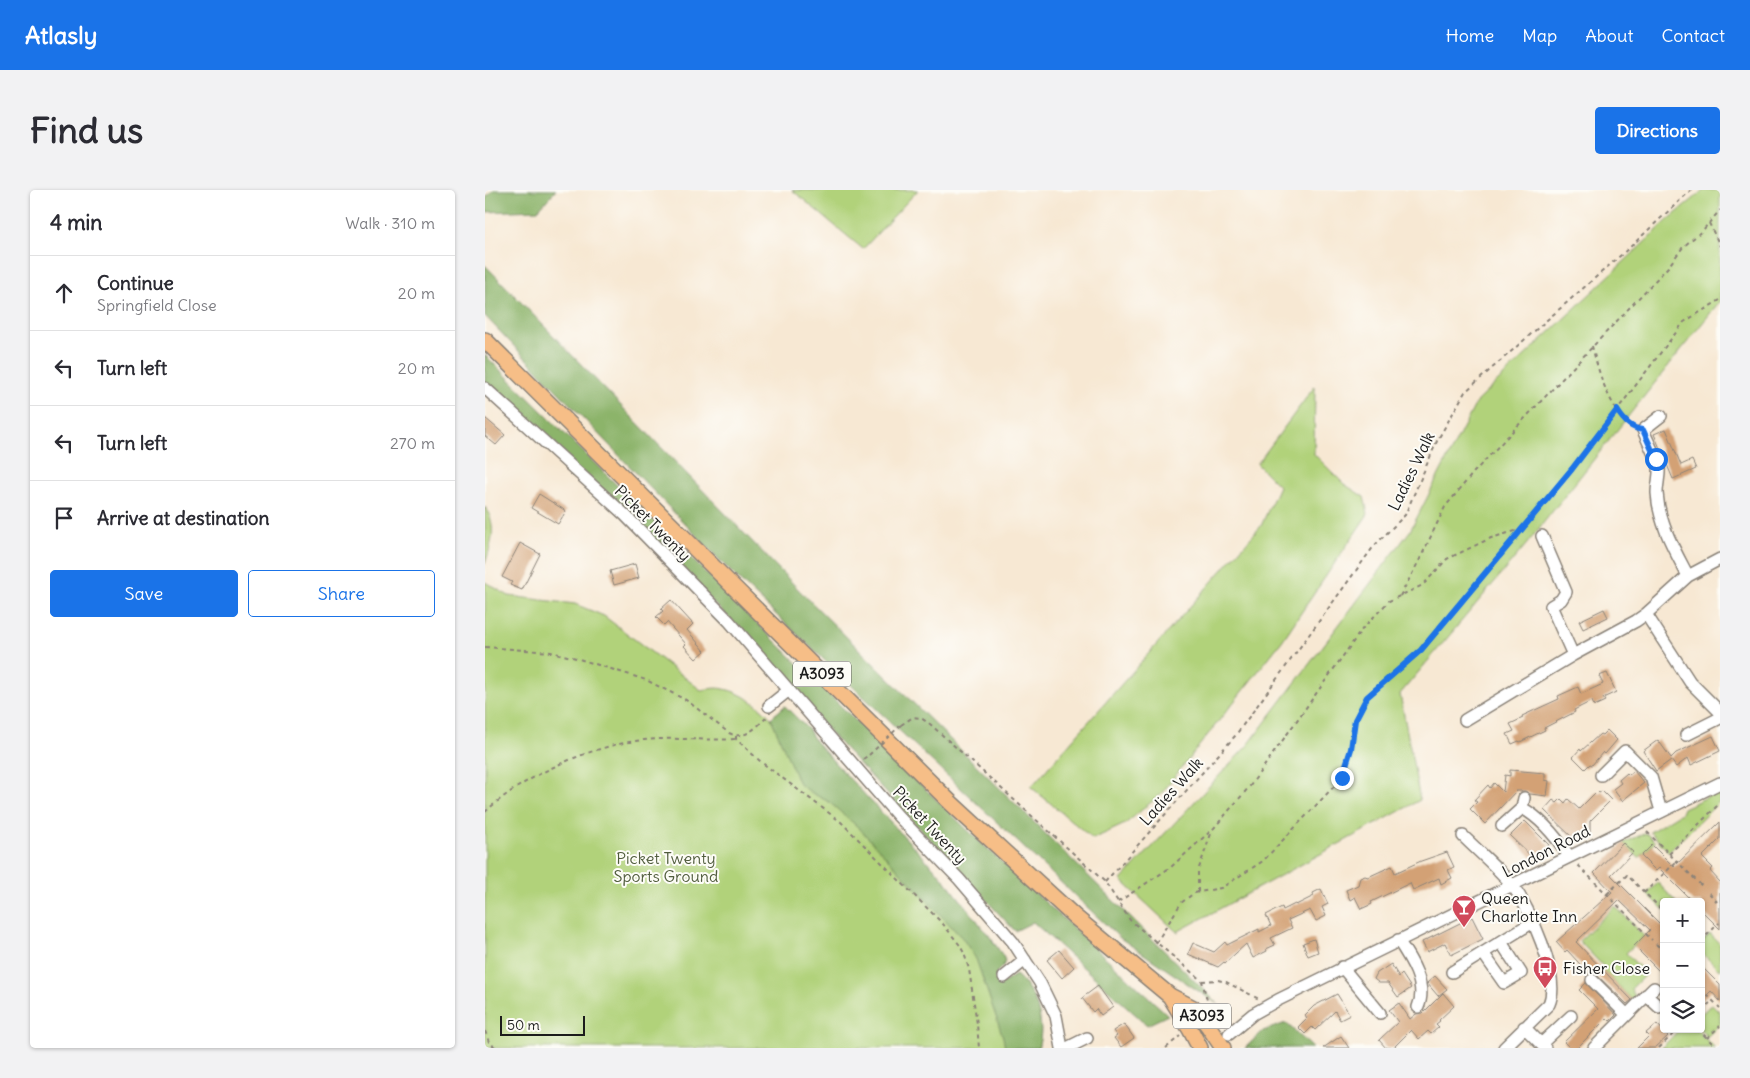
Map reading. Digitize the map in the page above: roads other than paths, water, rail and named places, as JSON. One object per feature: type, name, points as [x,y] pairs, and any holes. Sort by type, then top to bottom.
[{"type":"main road","name":"A3093","points":[[485,340],[951,803],[1050,895],[1170,996],[1195,1009],[1223,1048]]},
{"type":"main road","name":"A3093","points":[[1170,996],[1201,1048]]},
{"type":"street","name":"Picket Twenty","points":[[485,388],[625,515],[748,641],[898,816],[959,879],[1013,942],[1040,983],[1053,1007],[1060,1028],[1062,1048]]},
{"type":"street","points":[[1661,416],[1643,430],[1658,463],[1660,475],[1657,491],[1660,518],[1688,576]]},
{"type":"street","points":[[1542,536],[1566,592],[1561,600],[1551,606],[1573,655]]},
{"type":"street","points":[[1465,720],[1573,655],[1646,614],[1688,576],[1720,559]]},
{"type":"street","points":[[1646,614],[1686,678],[1720,712]]},
{"type":"street","points":[[769,706],[789,690]]},
{"type":"street","points":[[1686,735],[1720,718]]},
{"type":"street","points":[[1601,775],[1625,751],[1651,777],[1661,811]]},
{"type":"street","name":"London Road","points":[[1229,1034],[1253,1014],[1342,967],[1513,886],[1569,856],[1720,783]]},
{"type":"street","points":[[1502,826],[1523,803],[1528,811],[1553,835],[1569,856]]},
{"type":"street","points":[[1463,836],[1513,886],[1533,922],[1547,960],[1553,987],[1549,1004],[1504,1048]]},
{"type":"street","points":[[1453,972],[1533,922]]},
{"type":"street","points":[[1398,940],[1410,960],[1418,980],[1422,998],[1418,1007]]},
{"type":"street","points":[[1483,953],[1504,983],[1521,973],[1501,942]]},
{"type":"street","points":[[1004,977],[1025,960]]},
{"type":"street","points":[[1342,967],[1380,1013]]},
{"type":"street","points":[[1592,980],[1627,1015]]},
{"type":"street","points":[[1594,1048],[1650,992],[1659,1007]]},
{"type":"street","points":[[1524,1027],[1543,1046],[1571,1016]]},
{"type":"street","points":[[1067,1048],[1087,1038]]},
{"type":"place","name":"Queen Charlotte Inn","points":[[1464,928]]},
{"type":"place","name":"Fisher Close","points":[[1545,989]]},
{"type":"park label","name":"Picket Twenty Sports Ground","points":[[666,867]]}]
